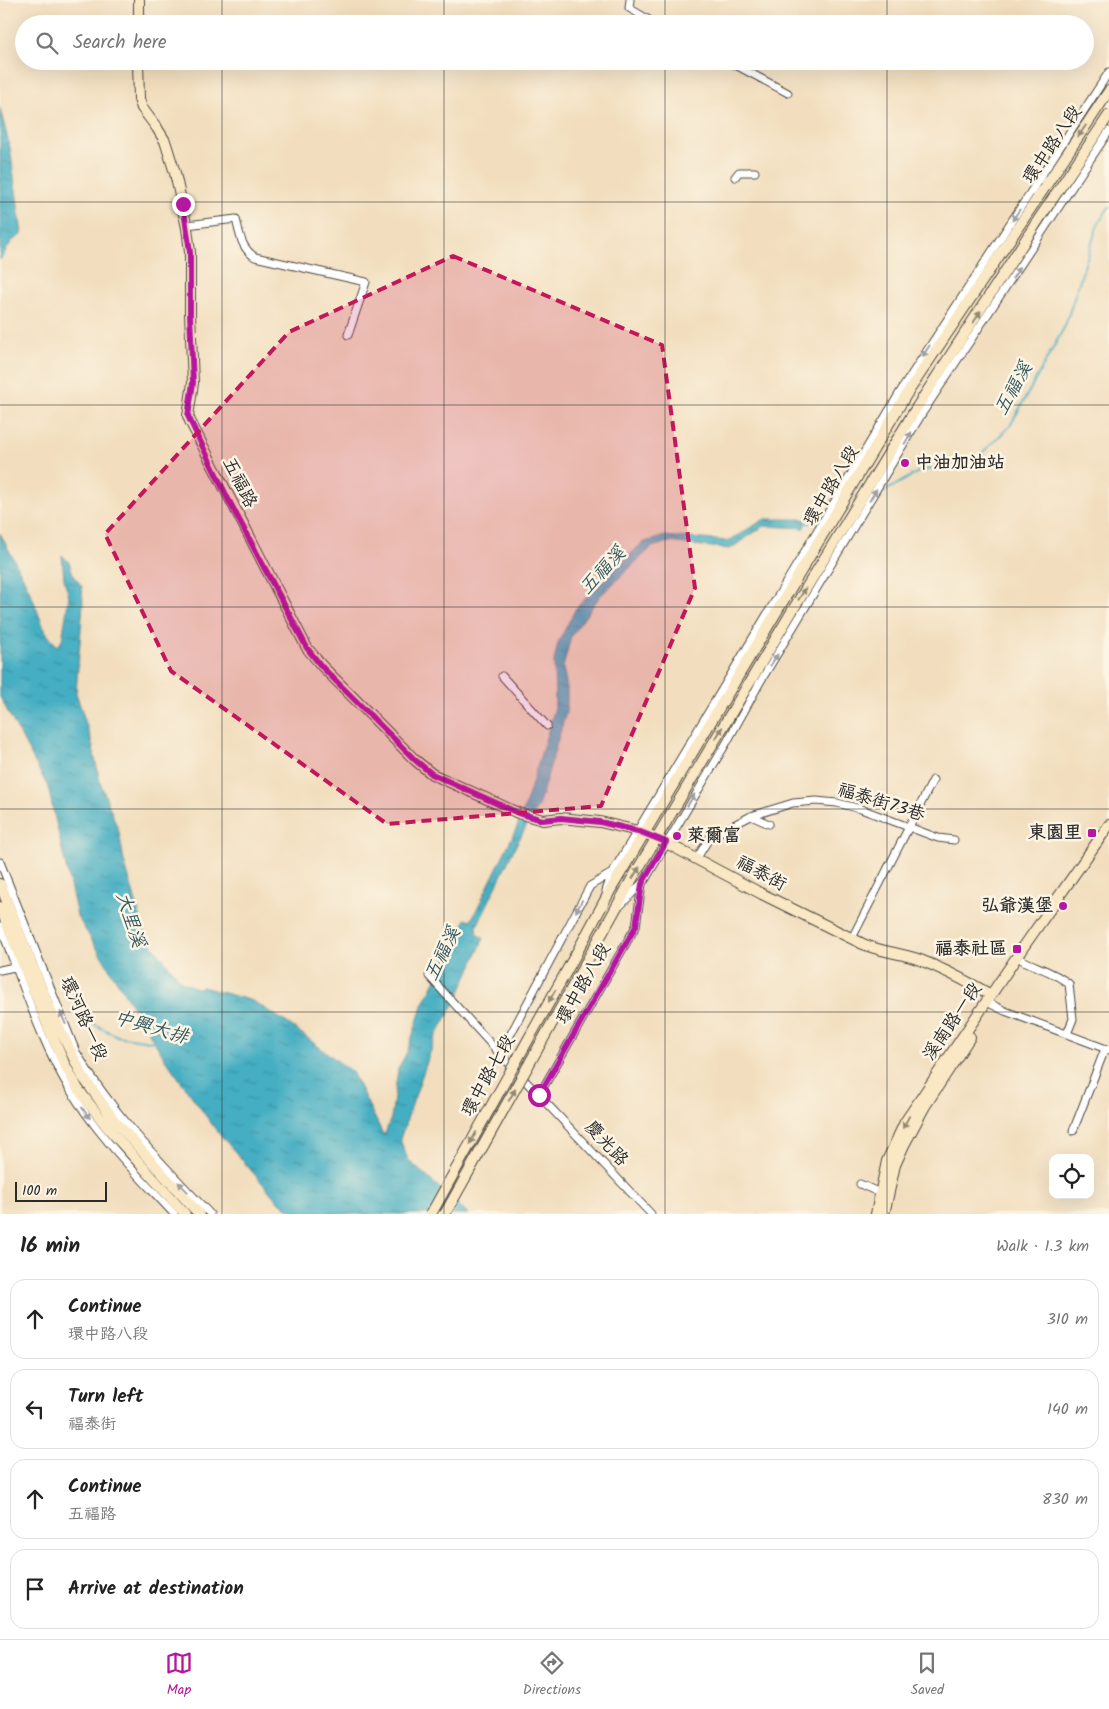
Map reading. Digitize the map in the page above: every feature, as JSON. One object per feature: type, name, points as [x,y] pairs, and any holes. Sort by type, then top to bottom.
[{"type":"street","points":[[139,0],[139,15]]},
{"type":"street","points":[[630,0],[630,8],[641,15]]},
{"type":"street","name":"五福路","points":[[138,70],[139,99],[142,108],[165,140],[187,225],[190,252],[193,383],[188,416],[228,499],[307,648],[321,666],[415,760],[432,774],[518,813],[538,819]]},
{"type":"street","points":[[745,70],[788,92]]},
{"type":"street","name":"環中路八段","points":[[576,954],[641,832],[901,396],[1109,72]]},
{"type":"street","name":"環中路八段","points":[[901,396],[1109,91]]},
{"type":"street","name":"環中路八段","points":[[588,959],[611,915],[727,742],[860,508],[922,407],[1035,226],[1109,115]]},
{"type":"street","name":"環中路八段","points":[[539,1095],[636,926],[642,884],[662,840],[794,608],[845,526],[883,480],[922,407],[1109,131]]},
{"type":"street","points":[[735,177],[739,172],[755,172]]},
{"type":"street","points":[[187,225],[236,219],[246,252],[256,257],[366,282],[348,335]]},
{"type":"street","points":[[901,396],[922,407]]},
{"type":"street","points":[[502,676],[547,726]]},
{"type":"street","points":[[852,938],[933,780]]},
{"type":"street","name":"福泰街73巷","points":[[697,858],[710,837],[750,816],[793,803],[816,800],[861,809],[938,838],[954,840]]},
{"type":"street","points":[[750,816],[769,824]]},
{"type":"street","name":"福泰街","points":[[538,819],[561,818],[600,822],[641,832],[662,840],[762,894],[852,938],[877,950],[893,952],[922,960],[991,999]]},
{"type":"street","name":"溪南路一段","points":[[1018,962],[1109,825]]},
{"type":"street","name":"環中路八段","points":[[600,908],[612,873],[641,832]]},
{"type":"street","name":"溪南路一段","points":[[883,1197],[895,1165],[914,1127],[991,999],[1109,832]]},
{"type":"street","name":"環河路一段","points":[[0,862],[47,1045],[68,1087],[85,1113],[174,1214]]},
{"type":"street","name":"環中路八段","points":[[500,1054],[590,886],[612,873]]},
{"type":"street","name":"環河路一段","points":[[0,884],[56,1046],[78,1089],[107,1127],[185,1214]]},
{"type":"street","name":"環中路八段","points":[[611,915],[642,884]]},
{"type":"street","name":"環河路一段","points":[[0,907],[83,1077],[114,1120],[199,1214]]},
{"type":"street","name":"環河路一段","points":[[0,926],[27,963],[76,1052],[102,1093],[132,1131],[210,1214]]},
{"type":"street","name":"環中路七段","points":[[431,1214],[576,954]]},
{"type":"street","name":"環中路七段","points":[[445,1214],[588,959]]},
{"type":"street","points":[[1018,962],[1059,975],[1069,984],[1073,1019],[1067,1034]]},
{"type":"street","points":[[0,970],[27,963]]},
{"type":"street","name":"慶光路","points":[[429,976],[651,1214]]},
{"type":"street","points":[[991,999],[1005,1011],[1107,1050],[1073,1130]]},
{"type":"street","points":[[860,1184],[883,1197]]},
{"type":"street","points":[[876,1214],[883,1197]]},
{"type":"street","points":[[883,1197],[884,1214]]},
{"type":"highlighted area","points":[[453,256],[662,345],[695,588],[601,806],[387,824],[171,671],[105,534],[289,332]]},
{"type":"water","points":[[0,108],[10,148],[22,234],[12,241],[0,260]]},
{"type":"water","name":"大里溪","points":[[765,519],[807,519],[804,528],[764,526],[730,549],[668,542],[652,547],[600,596],[571,636],[563,667],[567,688],[567,709],[539,804],[516,845],[477,926],[478,935],[484,938],[456,1001],[436,1036],[400,1139],[408,1160],[469,1214],[295,1214],[276,1199],[216,1130],[165,1059],[77,916],[48,787],[0,697],[0,533],[30,592],[44,628],[52,641],[58,646],[62,640],[69,596],[64,579],[62,555],[69,562],[73,574],[82,587],[83,603],[76,693],[91,739],[100,782],[119,832],[124,861],[146,937],[181,981],[196,988],[203,987],[253,1001],[289,1024],[352,1072],[384,1136],[391,1118],[398,1069],[407,1052],[422,1007],[466,919],[471,921],[517,827],[525,806],[555,708],[554,661],[558,643],[576,608],[642,543],[665,536],[728,541]]},
{"type":"waterway","name":"五福溪","points":[[875,497],[920,471],[966,461],[979,456],[1010,426],[1065,326],[1098,224],[1109,207]]},
{"type":"waterway","name":"五福溪","points":[[839,515],[848,510]]},
{"type":"waterway","name":"五福溪","points":[[803,523],[819,523]]},
{"type":"waterway","name":"中興大排","points":[[88,1021],[117,1036],[157,1042]]},
{"type":"place","name":"中油加油站","points":[[905,463]]},
{"type":"place","name":"東園里","points":[[1092,833]]},
{"type":"place","name":"萊爾富","points":[[677,836]]},
{"type":"place","name":"弘爺漢堡","points":[[1063,906]]},
{"type":"place","name":"福泰社區","points":[[1017,949]]},
{"type":"route","points":[[183,204],[190,252],[193,383],[188,416],[228,499],[307,648],[321,666],[415,760],[432,774],[518,813],[538,819],[561,818],[600,822],[645,833],[666,842],[642,884],[636,926],[539,1095]]}]
